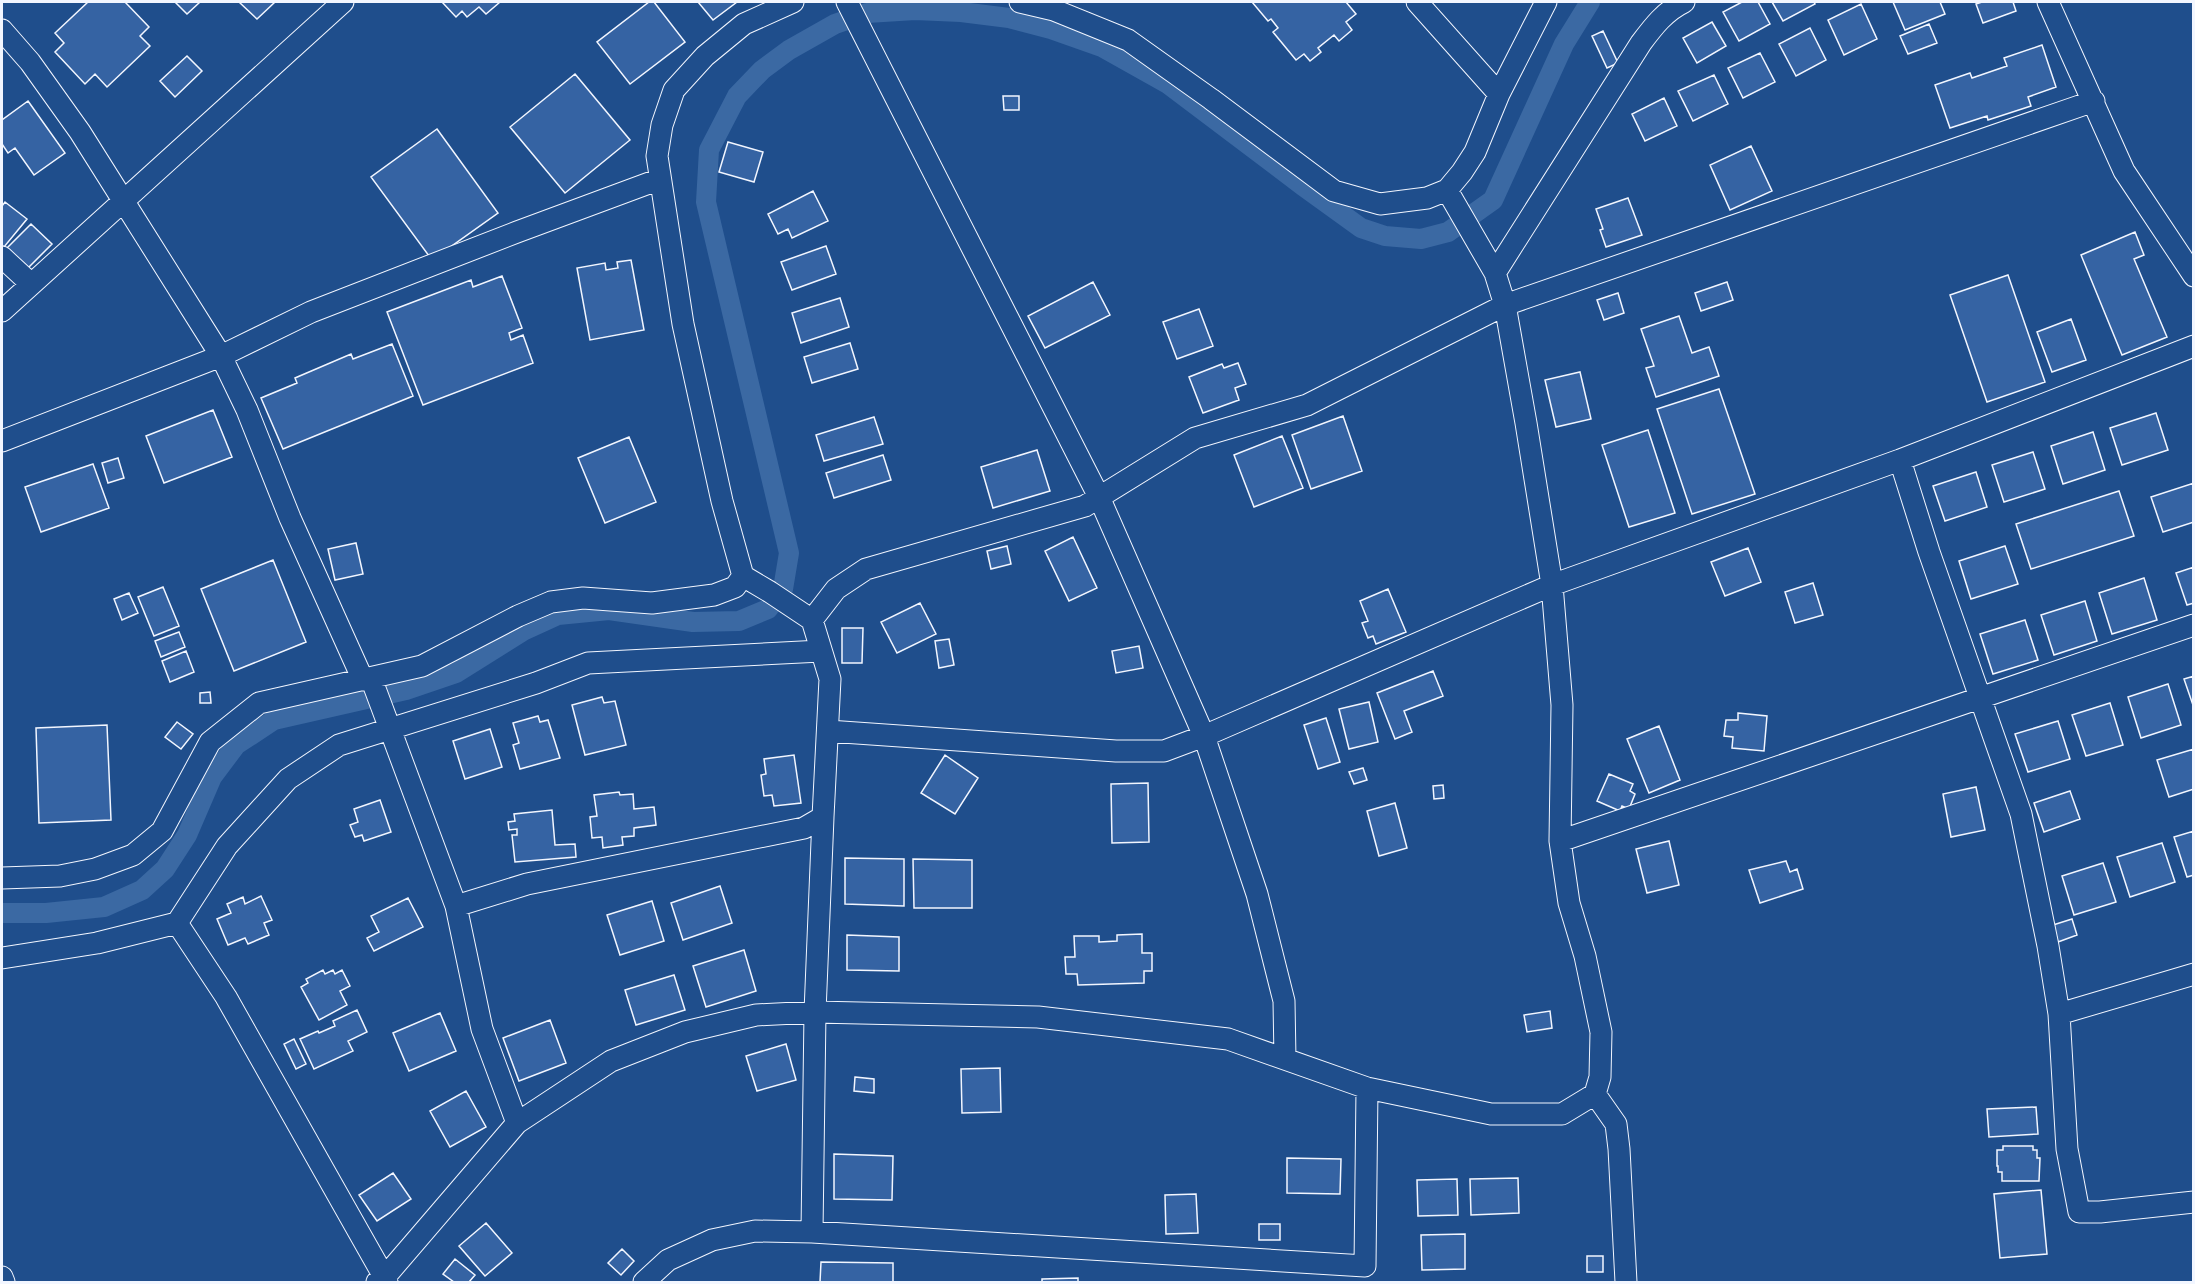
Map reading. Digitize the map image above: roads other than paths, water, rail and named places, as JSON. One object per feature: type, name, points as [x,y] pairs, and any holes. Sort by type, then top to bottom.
[{"type":"street","points":[[2,310],[343,2]]},
{"type":"street","points":[[793,2],[744,24],[705,56],[674,90],[662,125],[657,156],[683,324],[722,501],[743,576],[812,620],[830,680],[815,1012],[812,1232]]},
{"type":"street","points":[[847,2],[1099,497],[1204,736],[1257,894],[1284,1001],[1285,1059]]},
{"type":"street","points":[[1020,2],[1054,10],[1128,40],[1334,190],[1380,204],[1427,198],[1450,198]]},
{"type":"street","points":[[1417,2],[1499,94]]},
{"type":"street","points":[[1450,198],[1462,172],[1475,152],[1499,94],[1546,2]]},
{"type":"street","points":[[1495,273],[1641,43],[1655,23],[1676,5],[1684,2]]},
{"type":"street","points":[[2048,2],[2124,171],[2193,276]]},
{"type":"street","points":[[2,30],[36,70],[80,132],[221,356],[389,729],[456,906],[482,1029],[517,1123]]},
{"type":"street","points":[[812,620],[836,590],[866,569],[1085,506],[1196,438],[1307,405],[1505,305],[2094,101]]},
{"type":"street","points":[[2,441],[221,356],[311,312],[660,179]]},
{"type":"street","points":[[177,923],[226,997],[383,1281],[517,1123],[611,1061],[686,1032],[756,1015],[815,1012],[1038,1017],[1228,1040],[1367,1088],[1491,1114],[1562,1114],[1595,1094],[1600,1077],[1602,1032],[1585,956],[1569,903],[1560,841],[1562,705],[1552,585],[1505,305],[1495,273],[1450,198]]},
{"type":"street","points":[[2,257],[30,283]]},
{"type":"street","points":[[828,731],[1116,751],[1164,751],[1204,736],[1552,585],[1900,460],[2193,346]]},
{"type":"street","points":[[1900,460],[1929,552],[2021,813],[2048,946],[2059,1014],[2067,1149],[2079,1212],[2100,1212],[2193,1202]]},
{"type":"street","points":[[2,878],[60,876],[95,869],[133,855],[162,831],[210,742],[259,704],[372,687],[422,666],[518,616],[551,602],[583,598],[652,603],[714,595],[735,587],[743,576]]},
{"type":"street","points":[[1560,841],[2193,625]]},
{"type":"street","points":[[2,958],[97,943],[177,923],[227,846],[288,779],[339,745],[536,683],[588,663],[821,651]]},
{"type":"street","points":[[456,906],[527,884],[804,828],[823,817]]},
{"type":"street","points":[[2059,1014],[2193,974]]},
{"type":"street","points":[[644,1282],[668,1260],[712,1240],[755,1231],[812,1232],[1365,1266],[1367,1088]]},
{"type":"street","points":[[1595,1094],[1616,1124],[1626,1282]]},
{"type":"street","points":[[2,1277],[4,1282]]},
{"type":"waterway","points":[[2,913],[46,913],[104,907],[142,890],[165,869],[187,835],[212,777],[236,745],[274,720],[406,690],[456,673],[523,631],[558,615],[609,610],[693,622],[739,621],[768,609],[783,589],[789,553],[706,202],[709,150],[737,96],[762,70],[789,50],[835,24],[867,13],[915,10],[961,12],[1009,18],[1051,29],[1102,47],[1168,84],[1361,228],[1385,236],[1421,239],[1448,232],[1493,200],[1564,44],[1590,2]]}]
